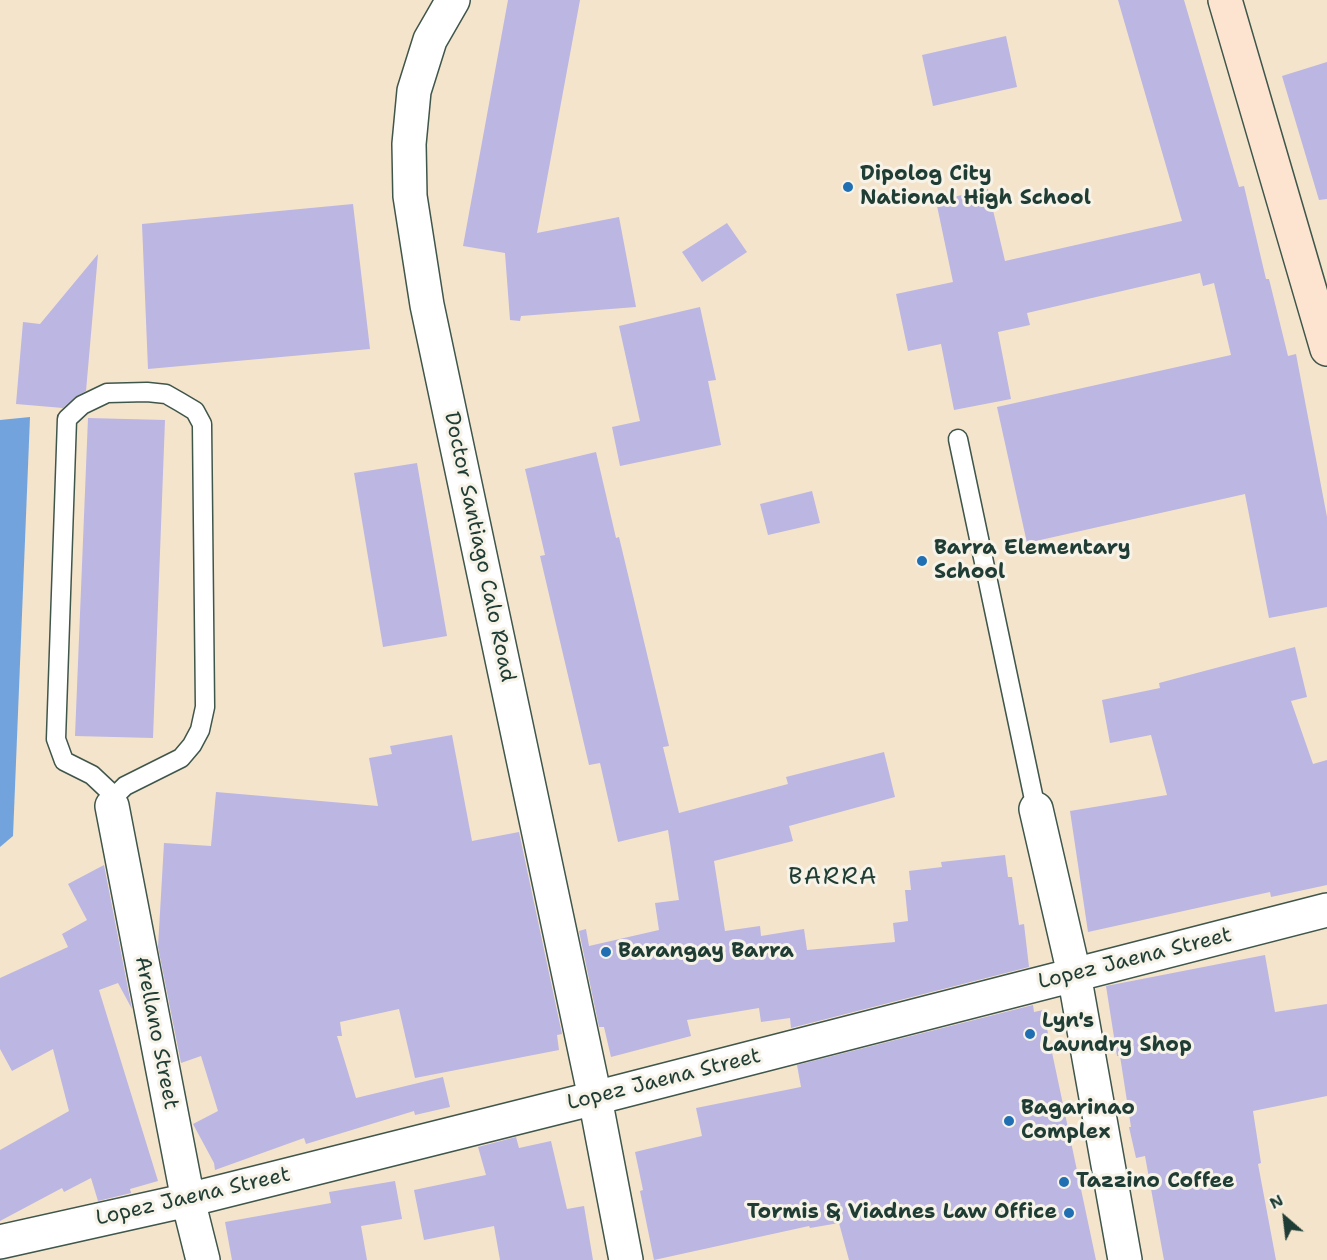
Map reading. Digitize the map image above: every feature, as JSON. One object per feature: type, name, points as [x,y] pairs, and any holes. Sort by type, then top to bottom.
[{"type":"main road","points":[[1225,0],[1327,349]]},
{"type":"street","name":"Doctor Santiago Calo Road","points":[[453,0],[430,40],[414,91],[409,144],[410,196],[430,316],[595,1098],[626,1260]]},
{"type":"street","name":"Arellano Street","points":[[112,806],[188,1200],[203,1260]]},
{"type":"street","points":[[1036,809],[1074,974],[1125,1260]]},
{"type":"street","name":"Lopez Jaena Street","points":[[0,1242],[188,1200],[1327,910]]},
{"type":"lane","points":[[107,393],[166,394],[195,411],[202,424],[205,707],[200,730],[192,745],[181,758],[124,786],[116,795],[112,806],[109,791],[92,775],[64,761],[56,739],[67,419],[82,405],[107,393]]},
{"type":"lane","points":[[958,439],[1036,809]]},
{"type":"water","points":[[30,417],[13,836],[0,847],[0,420]]},
{"type":"building","points":[[508,0],[580,0],[537,233],[619,217],[636,307],[521,316],[520,321],[510,320],[505,253],[463,246]]},
{"type":"building","points":[[1118,0],[1184,0],[1239,187],[1244,186],[1266,279],[1269,279],[1288,356],[1296,354],[1327,517],[1327,607],[1269,618],[1245,494],[1027,543],[997,407],[1231,355],[1214,283],[1203,286],[1200,273],[1027,313],[1030,325],[998,332],[1011,399],[954,410],[941,344],[908,351],[896,294],[953,282],[936,201],[988,189],[1005,261],[1182,221]]},
{"type":"building","points":[[1006,36],[1017,87],[933,106],[922,55]]},
{"type":"building","points":[[1327,62],[1327,199],[1319,200],[1282,76]]},
{"type":"building","points":[[353,204],[370,349],[148,369],[142,224]]},
{"type":"building","points":[[727,223],[747,252],[702,282],[682,252]]},
{"type":"building","points":[[98,254],[86,391],[63,408],[16,404],[23,322],[40,324]]},
{"type":"building","points":[[700,307],[716,380],[708,381],[721,445],[620,466],[612,427],[640,421],[619,326]]},
{"type":"building","points":[[88,418],[165,420],[153,738],[75,736]]},
{"type":"building","points":[[596,452],[616,538],[619,537],[669,746],[663,747],[679,813],[788,784],[786,777],[884,752],[895,797],[789,826],[793,841],[714,861],[725,931],[760,926],[761,936],[804,929],[807,950],[895,942],[893,923],[908,921],[905,890],[911,890],[909,871],[942,867],[941,862],[1005,855],[1008,877],[1012,877],[1019,925],[1024,924],[1029,967],[791,1028],[790,1018],[761,1022],[759,1008],[687,1020],[691,1036],[611,1057],[604,1027],[599,1027],[579,931],[586,929],[589,946],[659,930],[655,903],[679,900],[668,830],[618,842],[600,763],[589,765],[540,556],[545,555],[525,469]]},
{"type":"building","points":[[417,463],[447,636],[383,647],[354,473]]},
{"type":"building","points":[[812,491],[820,523],[768,535],[760,504]]},
{"type":"building","points":[[1295,647],[1307,697],[1291,701],[1313,764],[1327,760],[1327,885],[1271,897],[1270,892],[1088,932],[1070,811],[1167,795],[1151,735],[1110,743],[1102,700],[1160,688],[1159,683]]},
{"type":"building","points":[[452,735],[472,841],[519,832],[562,1034],[557,1035],[559,1050],[415,1078],[399,1009],[340,1022],[342,1036],[337,1036],[356,1098],[443,1077],[450,1107],[415,1115],[414,1111],[306,1144],[304,1138],[215,1170],[214,1163],[193,1124],[218,1111],[201,1056],[181,1063],[158,947],[164,843],[211,846],[216,792],[378,806],[369,758],[392,754],[390,746]]},
{"type":"building","points":[[104,865],[132,1009],[118,983],[99,990],[158,1181],[130,1189],[131,1193],[98,1201],[91,1178],[64,1192],[62,1188],[0,1221],[0,1150],[69,1111],[53,1049],[12,1071],[0,1049],[0,978],[68,947],[62,934],[87,920],[68,884]]},
{"type":"building","points":[[1265,955],[1275,1012],[1327,1004],[1327,1096],[1253,1111],[1261,1163],[1258,1164],[1276,1260],[1164,1260],[1145,1156],[1136,1158],[1129,1127],[1131,1127],[1120,1056],[1117,1056],[1106,986]]},
{"type":"building","points":[[1033,1005],[1034,1012],[1043,1010],[1096,1260],[849,1260],[839,1223],[810,1228],[809,1226],[654,1260],[640,1191],[643,1190],[635,1152],[702,1136],[696,1108],[801,1087],[797,1065]]},
{"type":"building","points":[[516,1137],[519,1148],[551,1141],[567,1209],[584,1206],[593,1260],[500,1260],[494,1226],[424,1240],[414,1190],[486,1175],[478,1147]]},
{"type":"building","points":[[395,1181],[402,1219],[361,1226],[367,1260],[232,1260],[225,1222],[331,1203],[329,1192]]},
{"type":"place","name":"Dipolog City National High School","points":[[848,187]]},
{"type":"place","name":"Barra Elementary School","points":[[922,561]]},
{"type":"place","name":"Barangay Barra","points":[[606,952]]},
{"type":"place","name":"Lyn's Laundry Shop","points":[[1030,1034]]},
{"type":"place","name":"Bagarinao Complex","points":[[1009,1121]]},
{"type":"place","name":"Tazzino Coffee","points":[[1064,1182]]},
{"type":"place","name":"Tormis & Viadnes Law Office","points":[[1069,1213]]},
{"type":"district","name":"BARRA","points":[[833,878]]}]
